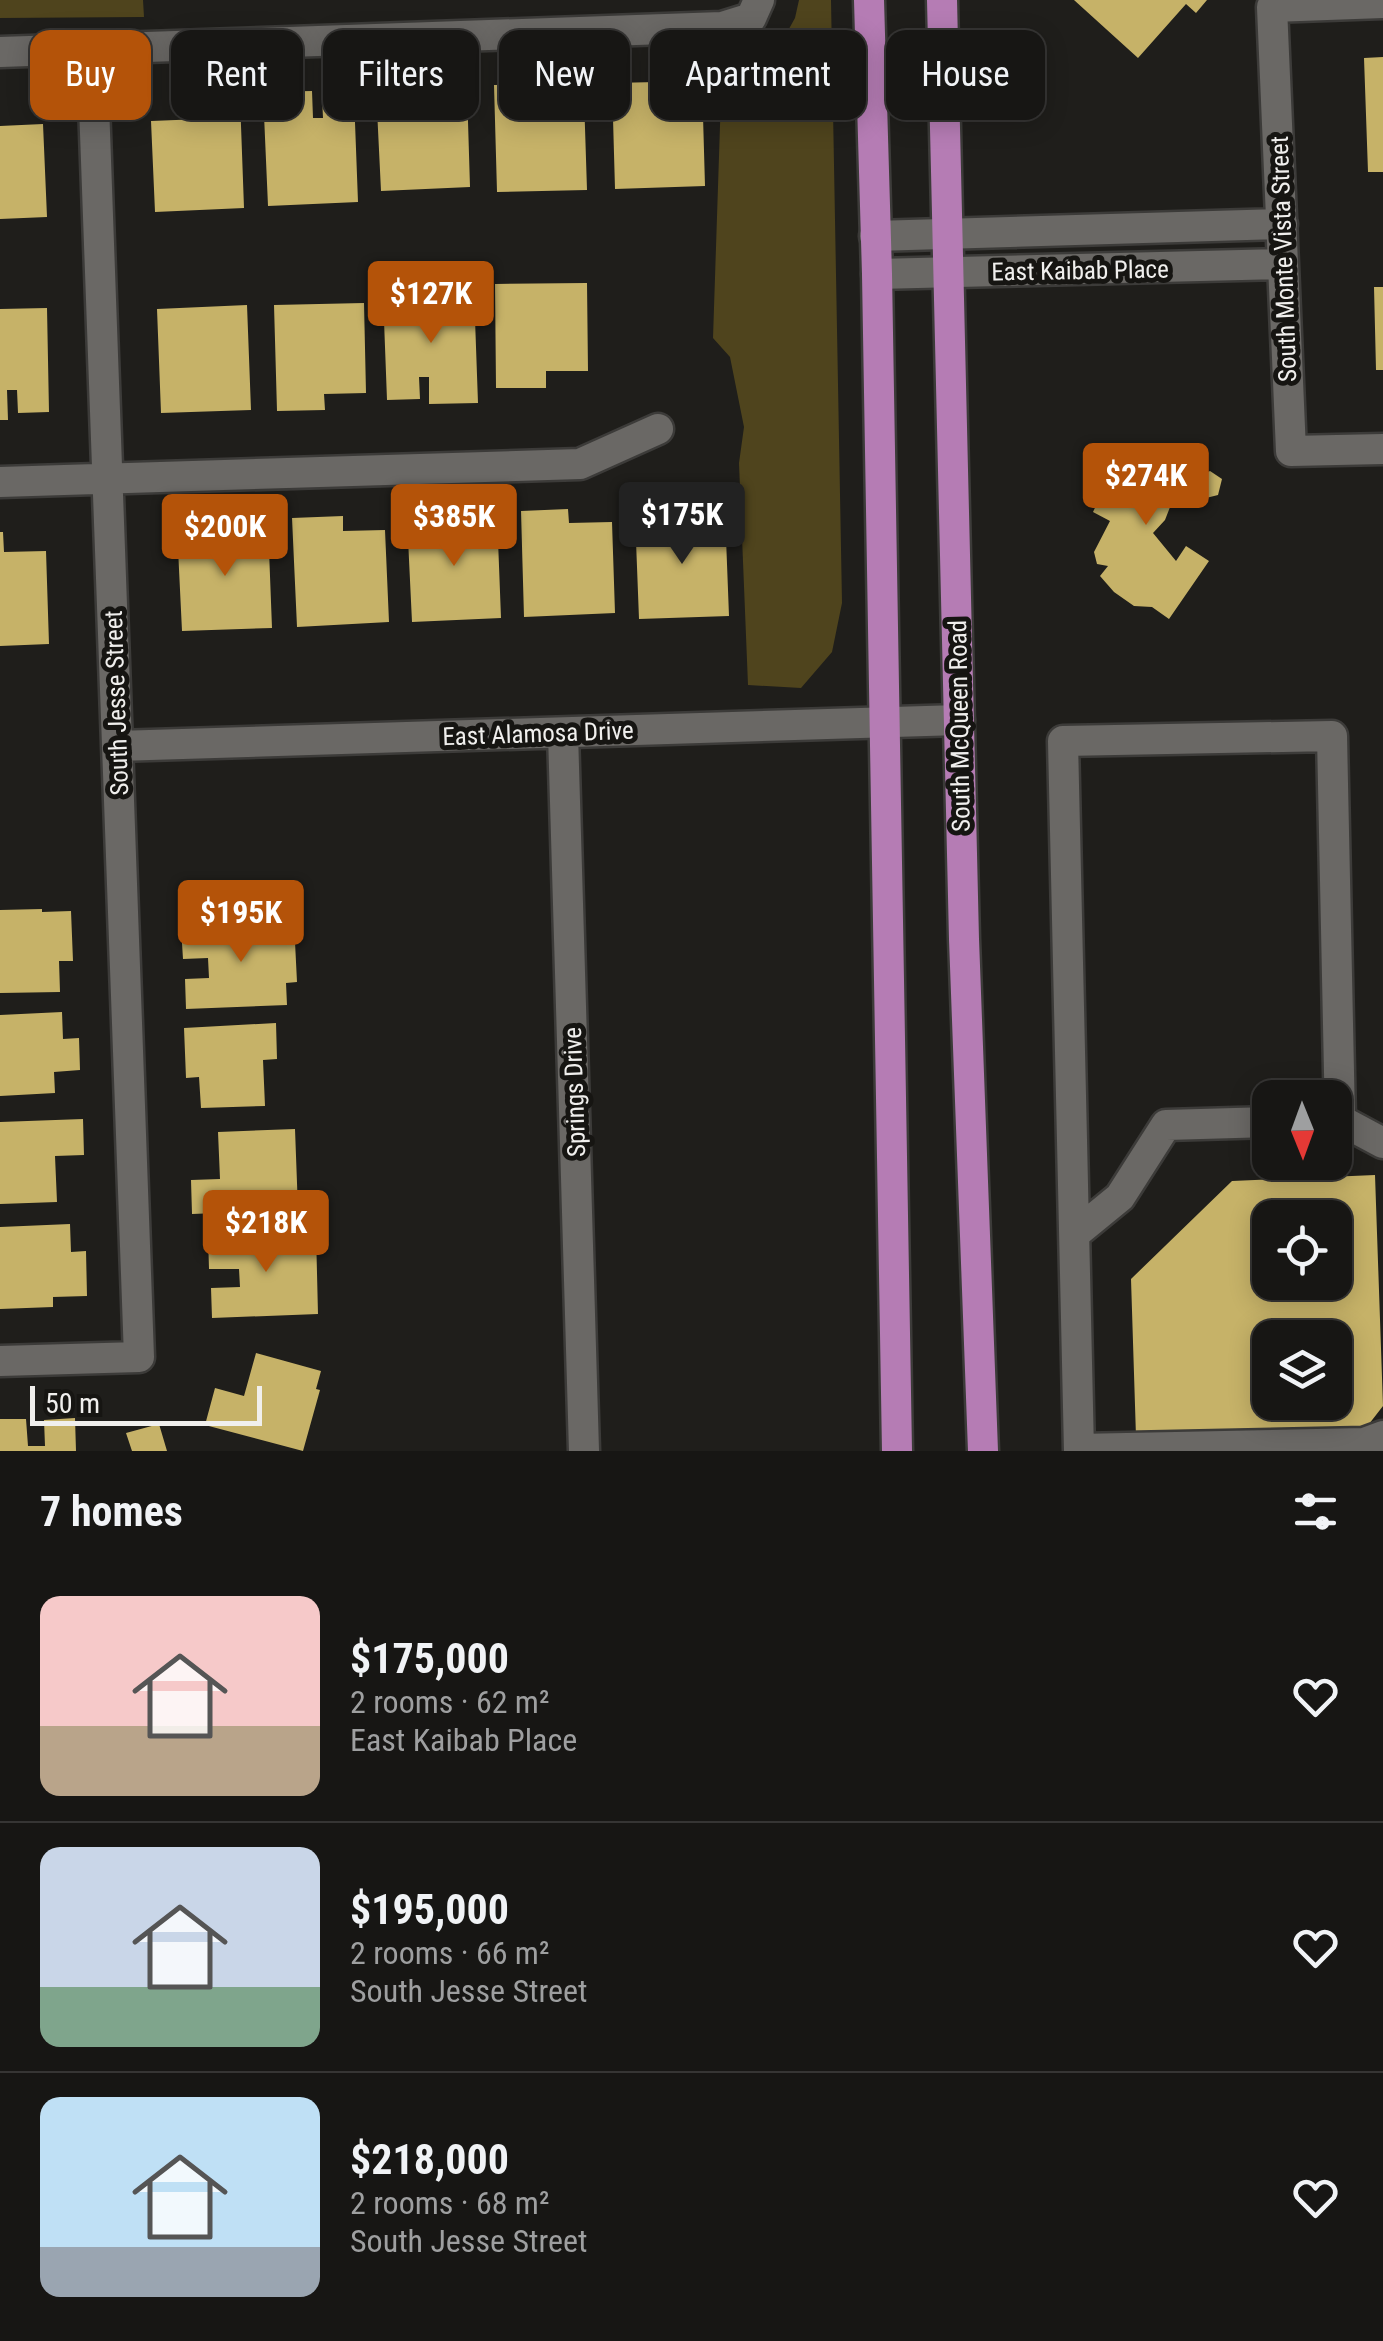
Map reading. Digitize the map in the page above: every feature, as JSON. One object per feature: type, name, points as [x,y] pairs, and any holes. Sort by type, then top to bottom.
[{"type":"main road","points":[[868,0],[897,1451]]},
{"type":"main road","name":"South McQueen Road","points":[[942,0],[959,720],[983,1451]]},
{"type":"street","name":"South Monte Vista Street","points":[[1383,3],[1272,7],[1291,451],[1383,449]]},
{"type":"street","points":[[151,47],[722,27],[755,9]]},
{"type":"street","points":[[0,52],[30,51]]},
{"type":"street","name":"South Jesse Street","points":[[0,1361],[139,1357],[95,120]]},
{"type":"street","name":"East Kaibab Place","points":[[875,236],[1282,224]]},
{"type":"street","points":[[1168,228],[1170,268]]},
{"type":"street","name":"East Kaibab Place","points":[[876,274],[1283,264]]},
{"type":"street","points":[[0,482],[580,464],[658,429]]},
{"type":"street","name":"East Alamosa Drive","points":[[117,746],[959,720]]},
{"type":"street","name":"Springs Drive","points":[[563,732],[584,1451]]},
{"type":"street","points":[[1337,1080],[1332,736],[1063,741],[1079,1450],[1364,1443],[1383,1436]]},
{"type":"street","points":[[1076,1232],[1120,1197],[1166,1125],[1252,1123]]},
{"type":"street","points":[[1352,1127],[1383,1142]]},
{"type":"shaded area","points":[[0,0],[143,0],[144,17],[0,18]]},
{"type":"shaded area","points":[[799,0],[831,0],[832,30],[788,30]]},
{"type":"shaded area","points":[[720,120],[833,120],[842,603],[832,652],[801,688],[748,685],[739,463],[744,427],[730,357],[713,338]]},
{"type":"building","points":[[1074,0],[1207,0],[1196,13],[1186,4],[1138,58]]},
{"type":"building","points":[[1383,57],[1383,172],[1368,172],[1364,58]]},
{"type":"building","points":[[650,82],[650,120],[703,120],[705,186],[615,189],[613,120],[630,120],[630,83]]},
{"type":"building","points":[[494,85],[499,85],[499,120],[585,120],[587,190],[497,192]]},
{"type":"building","points":[[303,91],[312,91],[313,118],[355,120],[358,202],[268,206],[264,120],[303,120]]},
{"type":"building","points":[[241,120],[244,208],[155,212],[151,121]]},
{"type":"building","points":[[378,120],[468,120],[470,187],[381,191]]},
{"type":"building","points":[[43,124],[47,217],[0,219],[0,126]]},
{"type":"building","points":[[587,283],[588,371],[546,371],[546,388],[496,388],[495,284]]},
{"type":"building","points":[[1374,287],[1383,287],[1383,370],[1376,370]]},
{"type":"building","points":[[474,291],[478,403],[429,404],[429,377],[419,377],[420,399],[387,400],[383,294]]},
{"type":"building","points":[[364,303],[366,393],[324,394],[325,410],[277,411],[274,305]]},
{"type":"building","points":[[247,305],[251,410],[161,413],[157,309]]},
{"type":"building","points":[[47,308],[49,412],[18,413],[17,390],[7,390],[8,420],[0,420],[0,309]]},
{"type":"building","points":[[1114,443],[1130,451],[1134,443],[1168,456],[1164,462],[1199,476],[1210,471],[1222,479],[1218,495],[1206,498],[1187,486],[1179,505],[1172,502],[1165,520],[1153,533],[1176,561],[1186,546],[1209,561],[1169,619],[1152,607],[1134,606],[1100,576],[1108,566],[1097,564],[1094,552],[1110,521],[1093,512],[1107,482],[1099,478]]},
{"type":"building","points":[[568,509],[569,523],[612,522],[615,613],[524,617],[521,511]]},
{"type":"building","points":[[725,512],[729,616],[639,619],[635,515],[682,513],[683,535],[694,535],[693,513]]},
{"type":"building","points":[[497,514],[501,618],[412,622],[407,518],[440,517],[441,538],[451,538],[450,516]]},
{"type":"building","points":[[343,516],[343,531],[385,530],[389,622],[297,627],[292,518]]},
{"type":"building","points":[[268,524],[272,628],[182,631],[177,528],[209,527],[210,549],[222,548],[221,526]]},
{"type":"building","points":[[0,532],[4,552],[46,551],[49,644],[0,646]]},
{"type":"building","points":[[0,910],[71,911],[73,961],[59,961],[60,992],[0,993]]},
{"type":"building","points":[[294,922],[297,982],[286,983],[287,1005],[186,1009],[185,979],[209,978],[208,958],[183,959],[181,927]]},
{"type":"building","points":[[62,1012],[63,1039],[79,1038],[80,1070],[54,1072],[55,1093],[0,1096],[0,1015]]},
{"type":"building","points":[[276,1023],[277,1059],[263,1060],[265,1106],[201,1108],[199,1077],[186,1078],[184,1028]]},
{"type":"building","points":[[83,1119],[84,1155],[55,1156],[57,1202],[0,1204],[0,1122]]},
{"type":"building","points":[[295,1129],[298,1210],[192,1214],[191,1180],[220,1179],[218,1132]]},
{"type":"building","points":[[1375,1175],[1383,1406],[1362,1433],[1136,1437],[1131,1279],[1232,1181],[1352,1180],[1352,1176]]},
{"type":"building","points":[[70,1224],[71,1252],[86,1251],[87,1296],[53,1297],[53,1307],[0,1309],[0,1227]]},
{"type":"building","points":[[316,1232],[318,1314],[212,1318],[211,1288],[240,1287],[239,1269],[209,1269],[208,1236]]},
{"type":"building","points":[[256,1353],[321,1371],[316,1389],[320,1390],[303,1451],[205,1425],[215,1388],[244,1396]]},
{"type":"building","points":[[75,1418],[76,1451],[0,1451],[0,1419],[26,1419],[28,1446],[45,1446],[44,1420]]},
{"type":"building","points":[[159,1424],[167,1451],[132,1451],[126,1433]]}]
